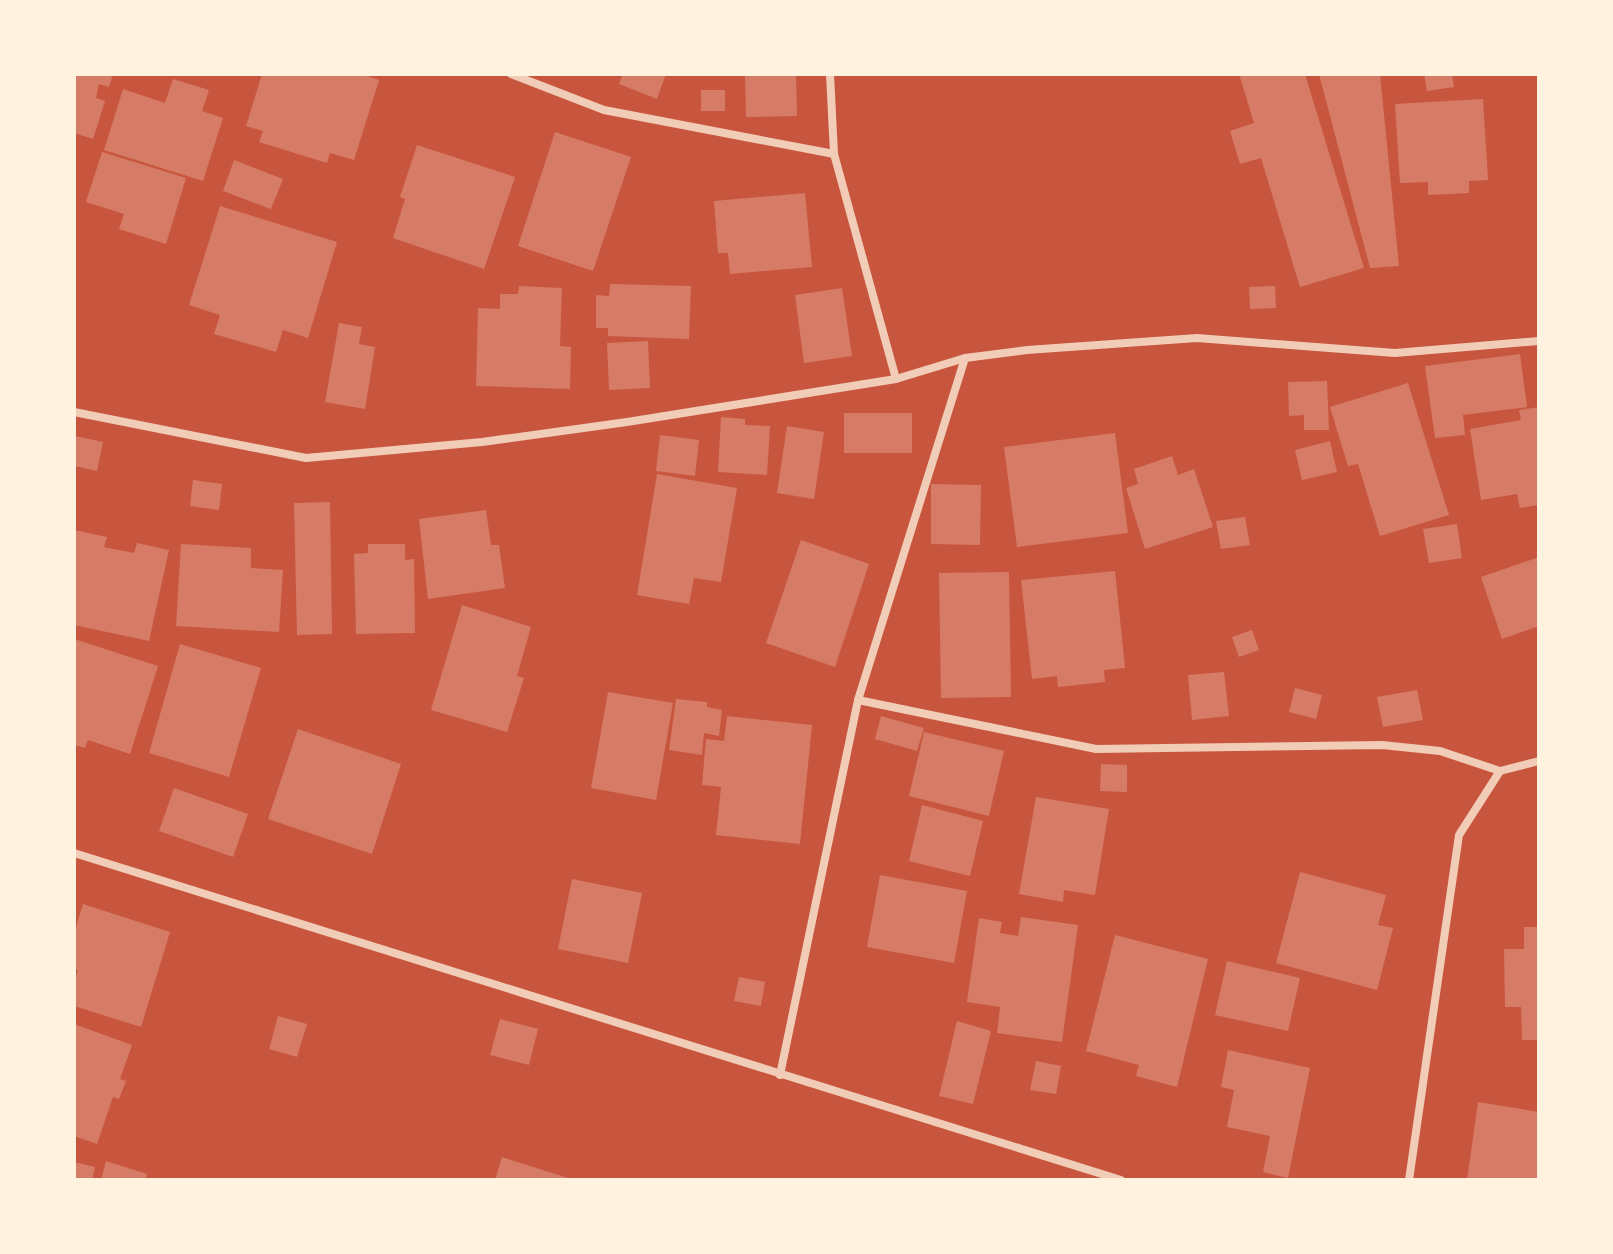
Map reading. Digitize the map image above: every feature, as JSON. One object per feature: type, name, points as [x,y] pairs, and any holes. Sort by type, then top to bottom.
[{"type":"street","points":[[511,74],[604,110],[834,154]]},
{"type":"street","points":[[830,74],[834,154],[896,379]]},
{"type":"street","points":[[74,412],[306,458],[482,442],[613,424],[896,379],[965,358],[1027,350],[1197,338],[1395,353],[1539,341]]},
{"type":"street","points":[[780,1075],[858,700],[965,358]]},
{"type":"street","points":[[858,700],[1096,749],[1382,745],[1440,751],[1500,771],[1539,761]]},
{"type":"street","points":[[1409,1180],[1459,835],[1500,771]]},
{"type":"street","points":[[74,853],[1121,1180]]},
{"type":"building","points":[[74,74],[113,74],[109,87],[99,84],[96,98],[105,101],[93,139],[74,133]]},
{"type":"building","points":[[262,74],[361,74],[379,80],[354,160],[330,153],[327,163],[259,142],[263,131],[246,126]]},
{"type":"building","points":[[623,74],[666,74],[657,99],[619,84]]},
{"type":"building","points":[[745,74],[796,74],[797,116],[746,117]]},
{"type":"building","points":[[1239,74],[1305,74],[1364,268],[1300,287],[1261,158],[1240,164],[1230,131],[1254,123]]},
{"type":"building","points":[[1319,74],[1380,74],[1399,266],[1370,268]]},
{"type":"building","points":[[1424,74],[1452,74],[1454,87],[1427,91]]},
{"type":"building","points":[[173,79],[209,90],[202,111],[223,118],[203,181],[104,150],[123,89],[165,103]]},
{"type":"building","points":[[701,90],[725,90],[725,111],[701,111]]},
{"type":"building","points":[[1483,99],[1488,180],[1469,181],[1469,193],[1428,195],[1428,182],[1400,183],[1395,104]]},
{"type":"building","points":[[555,132],[631,157],[593,271],[518,246]]},
{"type":"building","points":[[417,145],[515,177],[484,269],[393,238],[405,199],[400,197]]},
{"type":"building","points":[[102,152],[186,178],[166,244],[119,229],[124,214],[86,202]]},
{"type":"building","points":[[234,160],[283,179],[271,209],[223,191]]},
{"type":"building","points":[[805,193],[812,267],[730,274],[728,253],[718,253],[714,201]]},
{"type":"building","points":[[220,206],[337,242],[308,338],[283,330],[276,352],[214,334],[220,315],[189,305]]},
{"type":"building","points":[[610,284],[691,286],[689,339],[608,336],[608,328],[596,328],[596,295],[609,296]]},
{"type":"building","points":[[519,286],[562,288],[560,346],[571,347],[570,389],[476,386],[478,308],[500,309],[500,294],[518,294]]},
{"type":"building","points":[[1275,286],[1276,308],[1250,309],[1249,287]]},
{"type":"building","points":[[842,288],[852,356],[804,363],[795,295]]},
{"type":"building","points":[[339,323],[362,327],[359,344],[375,347],[365,409],[325,402]]},
{"type":"building","points":[[648,341],[650,388],[609,390],[607,343]]},
{"type":"building","points":[[1520,354],[1527,407],[1463,415],[1465,435],[1435,438],[1425,366]]},
{"type":"building","points":[[1327,381],[1329,430],[1304,430],[1304,415],[1289,416],[1288,382]]},
{"type":"building","points":[[1408,383],[1449,515],[1380,536],[1358,464],[1348,466],[1330,407]]},
{"type":"building","points":[[1539,407],[1539,505],[1520,508],[1517,494],[1481,500],[1470,429],[1521,420],[1519,410]]},
{"type":"building","points":[[844,413],[912,413],[912,453],[844,453]]},
{"type":"building","points":[[721,417],[745,419],[745,425],[770,426],[767,475],[718,472]]},
{"type":"building","points":[[787,426],[824,432],[814,499],[777,493]]},
{"type":"building","points":[[1115,433],[1128,533],[1017,547],[1004,447]]},
{"type":"building","points":[[660,435],[699,440],[695,476],[656,471]]},
{"type":"building","points":[[75,436],[103,442],[97,471],[74,466]]},
{"type":"building","points":[[1330,441],[1337,472],[1302,480],[1295,450]]},
{"type":"building","points":[[1172,456],[1178,475],[1194,469],[1213,527],[1145,549],[1126,488],[1138,484],[1134,469]]},
{"type":"building","points":[[657,474],[737,488],[721,582],[694,578],[689,604],[637,595]]},
{"type":"building","points":[[193,480],[222,484],[219,510],[190,506]]},
{"type":"building","points":[[931,484],[981,485],[980,545],[931,544]]},
{"type":"building","points":[[330,502],[332,634],[297,635],[294,503]]},
{"type":"building","points":[[486,510],[491,545],[499,545],[505,588],[428,599],[419,519]]},
{"type":"building","points":[[1245,517],[1250,545],[1221,549],[1216,521]]},
{"type":"building","points":[[1457,524],[1462,558],[1429,563],[1423,529]]},
{"type":"building","points":[[74,530],[107,537],[104,547],[134,553],[137,543],[169,550],[149,641],[74,625]]},
{"type":"building","points":[[801,540],[869,564],[835,667],[766,643]]},
{"type":"building","points":[[181,544],[251,548],[251,568],[283,570],[279,632],[176,626]]},
{"type":"building","points":[[368,544],[405,544],[405,560],[414,559],[415,633],[356,634],[354,554],[368,553]]},
{"type":"building","points":[[1539,557],[1539,626],[1502,639],[1481,577]]},
{"type":"building","points":[[1115,571],[1125,668],[1104,670],[1105,682],[1058,687],[1057,676],[1032,679],[1021,580]]},
{"type":"building","points":[[1009,572],[1011,697],[941,698],[939,573]]},
{"type":"building","points":[[462,605],[531,627],[517,676],[524,678],[507,732],[431,710]]},
{"type":"building","points":[[1252,630],[1259,650],[1239,657],[1232,637]]},
{"type":"building","points":[[74,639],[158,666],[130,754],[88,740],[85,748],[74,745]]},
{"type":"building","points":[[180,644],[261,668],[229,777],[149,753]]},
{"type":"building","points":[[1224,672],[1229,716],[1192,720],[1188,675]]},
{"type":"building","points":[[1295,688],[1322,695],[1316,719],[1289,712]]},
{"type":"building","points":[[1417,690],[1423,720],[1383,727],[1377,697]]},
{"type":"building","points":[[608,692],[673,703],[656,800],[591,788]]},
{"type":"building","points":[[676,699],[707,702],[707,707],[722,710],[719,736],[704,733],[702,755],[669,750]]},
{"type":"building","points":[[727,716],[812,725],[800,844],[716,835],[721,787],[702,785],[706,739],[724,741]]},
{"type":"building","points":[[881,716],[924,728],[917,751],[875,739]]},
{"type":"building","points":[[298,729],[401,764],[372,854],[268,819]]},
{"type":"building","points":[[924,732],[1004,751],[989,816],[909,796]]},
{"type":"building","points":[[1101,764],[1127,765],[1127,792],[1100,791]]},
{"type":"building","points":[[174,788],[248,814],[233,857],[159,831]]},
{"type":"building","points":[[1036,797],[1109,809],[1095,895],[1064,890],[1063,902],[1019,894]]},
{"type":"building","points":[[922,805],[983,821],[970,876],[909,861]]},
{"type":"building","points":[[1300,872],[1386,895],[1378,925],[1393,928],[1377,990],[1276,963]]},
{"type":"building","points":[[880,875],[967,891],[954,963],[867,947]]},
{"type":"building","points":[[572,879],[642,893],[628,963],[558,949]]},
{"type":"building","points":[[83,904],[170,932],[141,1027],[74,1006],[74,982],[78,970],[74,969],[74,934]]},
{"type":"building","points":[[1021,917],[1078,925],[1062,1042],[997,1033],[1000,1007],[967,1002],[979,918],[1002,922],[1000,933],[1018,936]]},
{"type":"building","points":[[1524,927],[1539,927],[1539,1040],[1522,1040],[1521,1007],[1505,1007],[1504,949],[1524,949]]},
{"type":"building","points":[[1115,935],[1208,959],[1177,1087],[1136,1076],[1139,1065],[1086,1051]]},
{"type":"building","points":[[1227,961],[1300,978],[1288,1031],[1215,1015]]},
{"type":"building","points":[[739,977],[765,982],[761,1006],[734,1001]]},
{"type":"building","points":[[278,1016],[307,1024],[297,1057],[269,1049]]},
{"type":"building","points":[[500,1019],[538,1029],[529,1065],[490,1055]]},
{"type":"building","points":[[957,1021],[991,1031],[973,1104],[939,1096]]},
{"type":"building","points":[[74,1024],[132,1045],[120,1079],[126,1081],[119,1099],[113,1097],[97,1144],[74,1136]]},
{"type":"building","points":[[1228,1050],[1310,1068],[1288,1178],[1263,1172],[1270,1136],[1227,1127],[1234,1090],[1221,1087]]},
{"type":"building","points":[[1036,1061],[1061,1066],[1056,1094],[1030,1090]]},
{"type":"building","points":[[1478,1102],[1539,1112],[1539,1180],[1467,1180]]},
{"type":"building","points":[[502,1157],[571,1179],[571,1180],[495,1180]]},
{"type":"building","points":[[106,1161],[147,1174],[145,1180],[101,1180]]},
{"type":"building","points":[[74,1162],[95,1167],[92,1180],[74,1180]]}]
